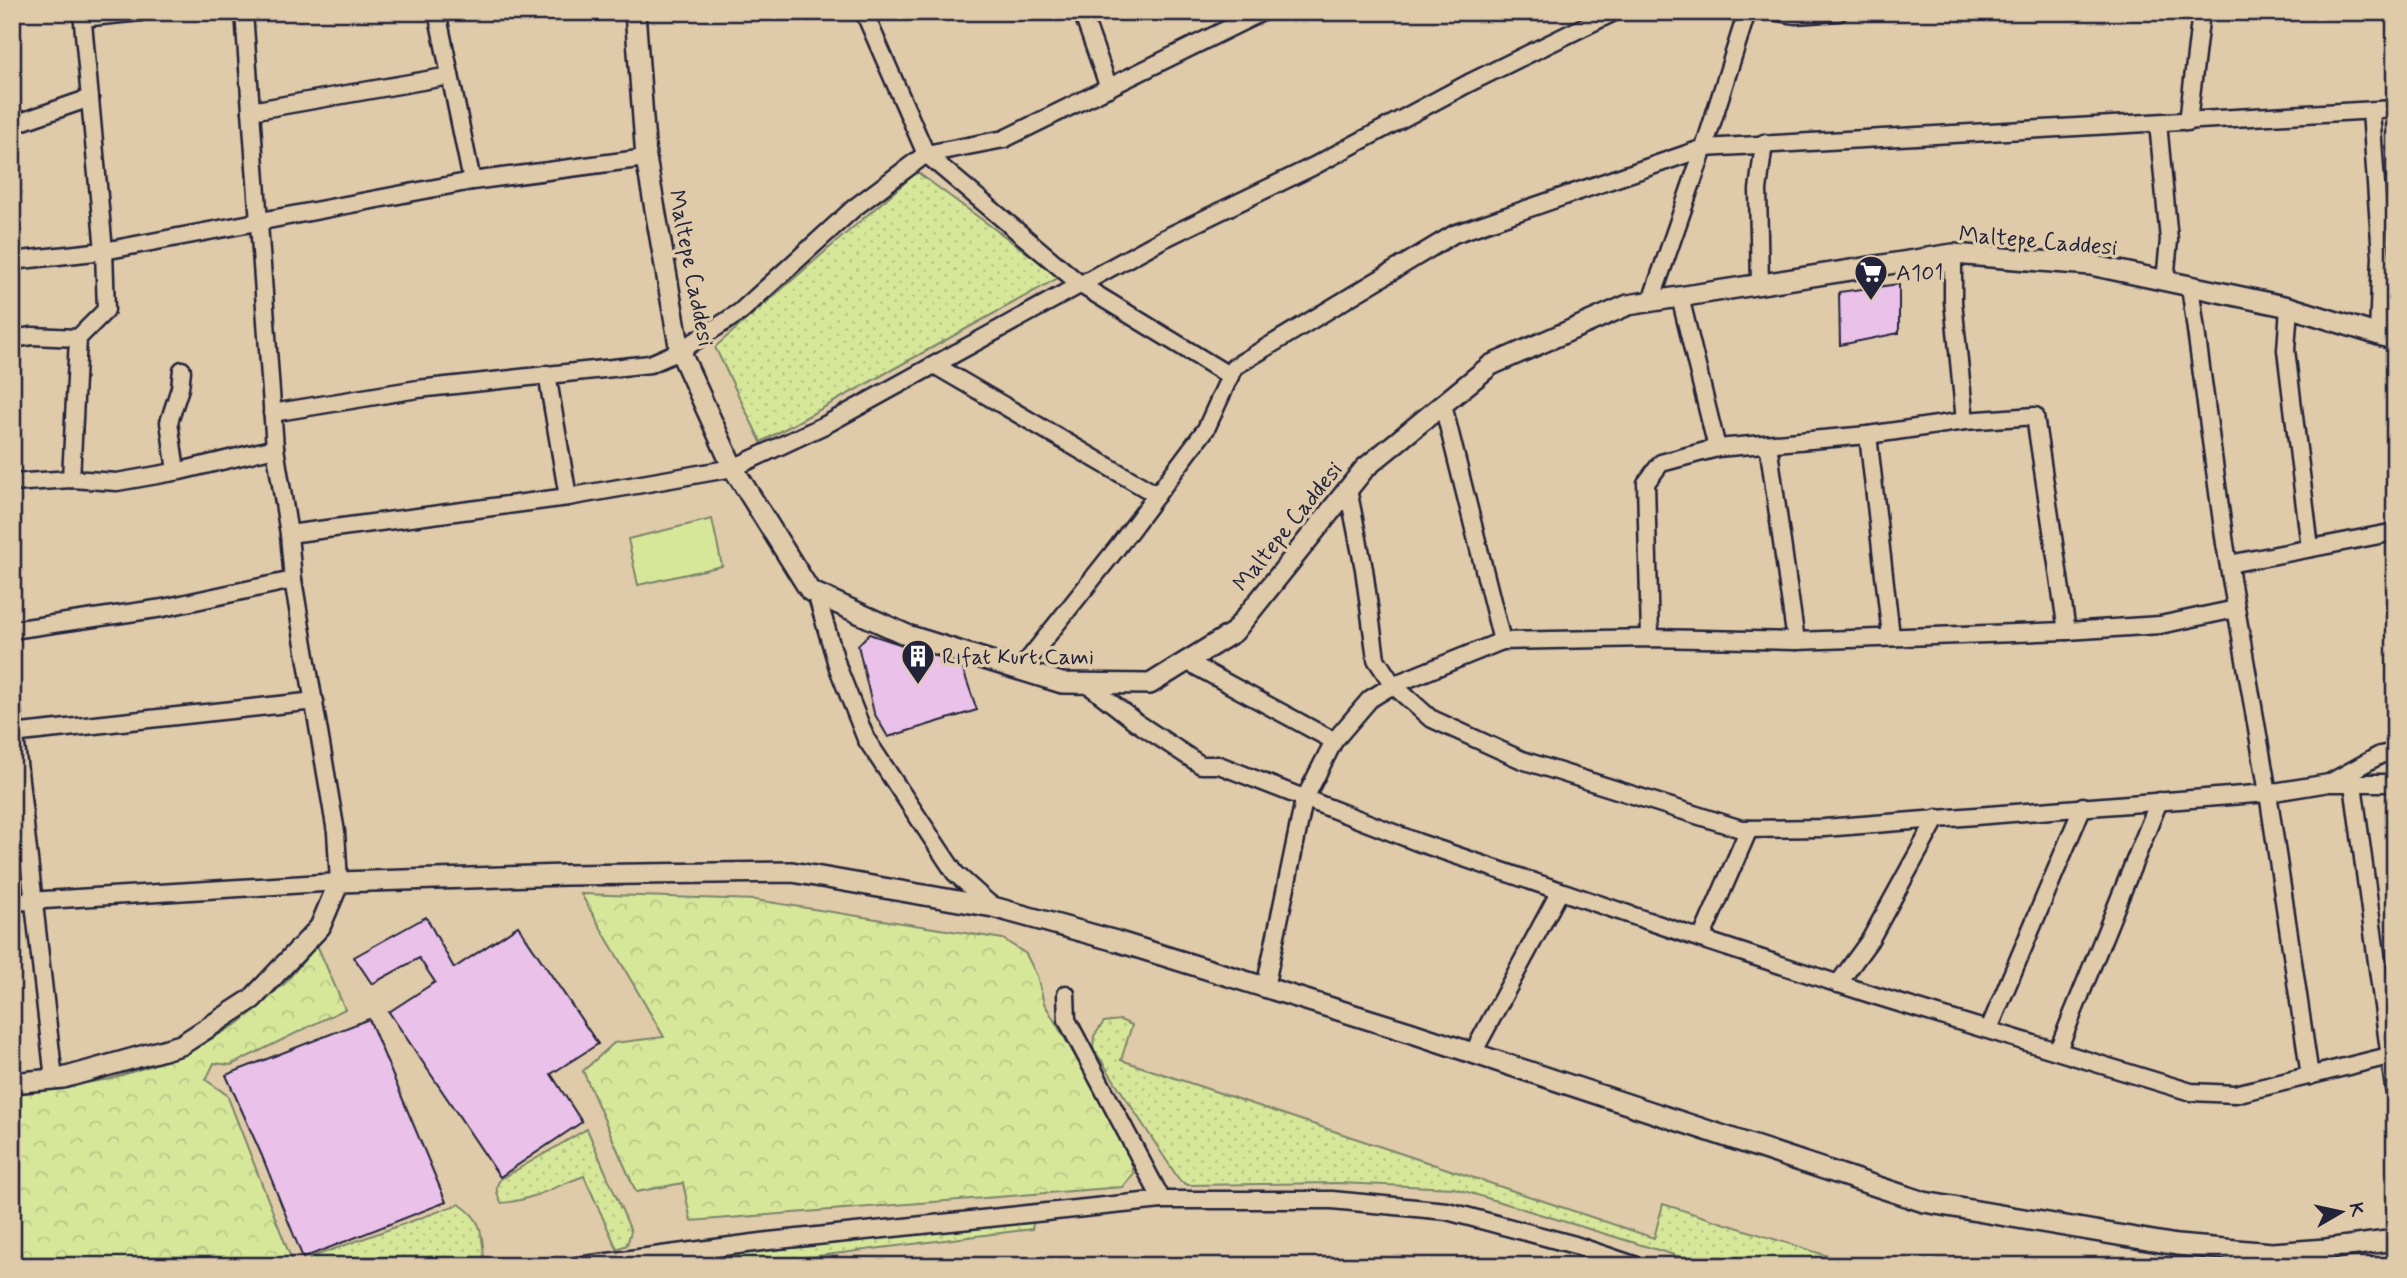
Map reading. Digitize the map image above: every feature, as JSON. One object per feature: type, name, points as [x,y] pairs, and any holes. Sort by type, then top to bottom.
[{"type":"street","points":[[71,479],[78,338],[106,310],[104,251],[82,15],[141,12]]},
{"type":"street","points":[[12,1083],[54,1079],[181,1045],[251,999],[320,927],[339,881],[336,832],[293,580],[289,534],[275,448],[244,12]]},
{"type":"street","points":[[436,12],[472,181]]},
{"type":"street","name":"Maltepe Caddesi","points":[[635,12],[646,159],[680,351],[733,468],[810,591],[908,635],[1062,683],[1150,684],[1234,632],[1365,468],[1491,365],[1628,305],[1952,254],[2091,265],[2289,307],[2386,338]]},
{"type":"street","points":[[864,12],[926,154],[1081,285],[1230,376]]},
{"type":"street","points":[[1082,12],[1109,88]]},
{"type":"street","points":[[272,413],[418,389],[650,364],[680,351],[740,312],[854,208],[926,154],[1004,139],[1262,12]]},
{"type":"street","points":[[289,534],[568,497],[733,468],[827,424],[1164,239],[1312,167],[1469,83],[1614,12]]},
{"type":"street","points":[[1651,301],[1747,12]]},
{"type":"street","points":[[1777,12],[1795,15],[1839,12]]},
{"type":"street","points":[[2188,122],[2201,12]]},
{"type":"street","points":[[251,111],[450,76]]},
{"type":"street","points":[[12,125],[90,98]]},
{"type":"street","points":[[1020,670],[1206,429],[1234,367],[1454,234],[1704,148],[2395,110]]},
{"type":"street","points":[[2371,111],[2386,338]]},
{"type":"street","points":[[2158,123],[2169,240],[2165,281]]},
{"type":"street","points":[[1760,284],[1758,190],[1764,143]]},
{"type":"street","points":[[12,261],[104,251],[472,181],[646,159]]},
{"type":"street","points":[[1952,254],[1953,301],[1965,421]]},
{"type":"street","points":[[2190,286],[2228,564],[2268,793],[2309,1076]]},
{"type":"street","points":[[1680,297],[1717,448]]},
{"type":"street","points":[[2289,307],[2286,350],[2311,548]]},
{"type":"street","points":[[12,339],[32,336],[78,338]]},
{"type":"street","points":[[936,366],[1157,495]]},
{"type":"street","points":[[176,471],[169,422],[180,388],[182,370]]},
{"type":"street","points":[[547,374],[568,497]]},
{"type":"street","points":[[1443,405],[1502,641]]},
{"type":"street","points":[[1650,638],[1646,482],[1661,463],[1717,448],[1868,435],[1965,421],[2035,416],[2067,631]]},
{"type":"street","points":[[1868,435],[1891,636]]},
{"type":"street","points":[[1768,444],[1796,640]]},
{"type":"street","points":[[12,483],[71,479],[117,482],[275,448]]},
{"type":"street","points":[[1348,489],[1364,569],[1376,659],[1393,685],[1430,718],[1522,760],[1741,830],[1824,828],[2268,793],[2329,783],[2395,783]]},
{"type":"street","points":[[2228,564],[2395,532]]},
{"type":"street","points":[[12,630],[163,608],[293,580]]},
{"type":"street","points":[[816,593],[838,668],[866,739],[955,873],[993,907]]},
{"type":"street","points":[[1265,988],[1304,800],[1334,741],[1370,699],[1393,685],[1502,641],[1650,638],[1796,640],[2067,631],[2160,625],[2236,609]]},
{"type":"street","points":[[1186,661],[1334,741]]},
{"type":"street","points":[[1087,684],[1136,722],[1201,765],[1219,765],[1417,842],[1701,939],[1838,984],[2191,1092],[2235,1094],[2392,1054]]},
{"type":"street","points":[[13,734],[315,701]]},
{"type":"street","points":[[12,710],[54,1079]]},
{"type":"street","points":[[2329,783],[2379,755],[2395,752]]},
{"type":"street","points":[[2353,784],[2392,1054],[2395,1095]]},
{"type":"street","points":[[2059,1050],[2159,801]]},
{"type":"street","points":[[1989,1029],[2083,806]]},
{"type":"street","points":[[1838,984],[1870,940],[1937,818]]},
{"type":"street","points":[[1701,939],[1749,829]]},
{"type":"street","points":[[12,902],[339,881],[792,872],[993,907],[1116,941],[1473,1054],[1924,1202],[2177,1245],[2272,1252],[2326,1250],[2395,1240]]},
{"type":"street","points":[[1473,1054],[1560,891]]},
{"type":"street","points":[[1066,994],[1067,1020],[1162,1200]]},
{"type":"street","points":[[577,1266],[769,1241],[1162,1200],[1332,1200],[1447,1211],[1575,1245],[1637,1266]]},
{"type":"green space","points":[[917,172],[1060,277],[761,442],[715,347]]},
{"type":"green space","points":[[712,519],[722,566],[638,585],[628,539]]},
{"type":"green space","points":[[581,894],[756,900],[1003,939],[1026,954],[1037,976],[1044,1003],[1125,1141],[1134,1173],[1123,1187],[691,1221],[683,1183],[636,1192],[583,1071],[614,1043],[664,1037]]},
{"type":"green space","points":[[317,945],[345,1009],[231,1065],[214,1063],[206,1080],[227,1095],[294,1266],[12,1266],[12,1095],[110,1079],[183,1055],[239,1023],[285,983]]},
{"type":"green space","points":[[1120,1020],[1132,1025],[1121,1060],[1654,1238],[1663,1204],[1850,1263],[1849,1266],[1777,1266],[1681,1257],[1454,1188],[1339,1183],[1188,1185],[1180,1181],[1093,1048],[1094,1036],[1104,1022]]},
{"type":"green space","points":[[587,1129],[631,1231],[627,1245],[617,1249],[584,1176],[512,1202],[501,1203],[497,1193],[497,1184],[501,1179]]},
{"type":"green space","points":[[459,1204],[472,1215],[481,1233],[484,1258],[473,1266],[309,1266],[310,1259],[315,1256]]},
{"type":"green space","points":[[1030,1219],[1032,1229],[738,1266],[657,1266],[657,1264]]},
{"type":"building","points":[[1899,284],[1899,333],[1840,345],[1839,292]]},
{"type":"building","name":"Rıfat Kurt Cami","points":[[869,634],[961,664],[977,710],[888,737],[874,713],[858,645]]},
{"type":"building","points":[[426,917],[454,968],[518,926],[598,1044],[551,1074],[582,1122],[500,1177],[389,1012],[435,982],[419,958],[372,984],[354,957]]},
{"type":"building","points":[[369,1019],[446,1202],[303,1258],[226,1075]]},
{"type":"place","name":"A101","points":[[1871,302]]},
{"type":"place","name":"Rıfat Kurt Cami","points":[[918,686]]}]
